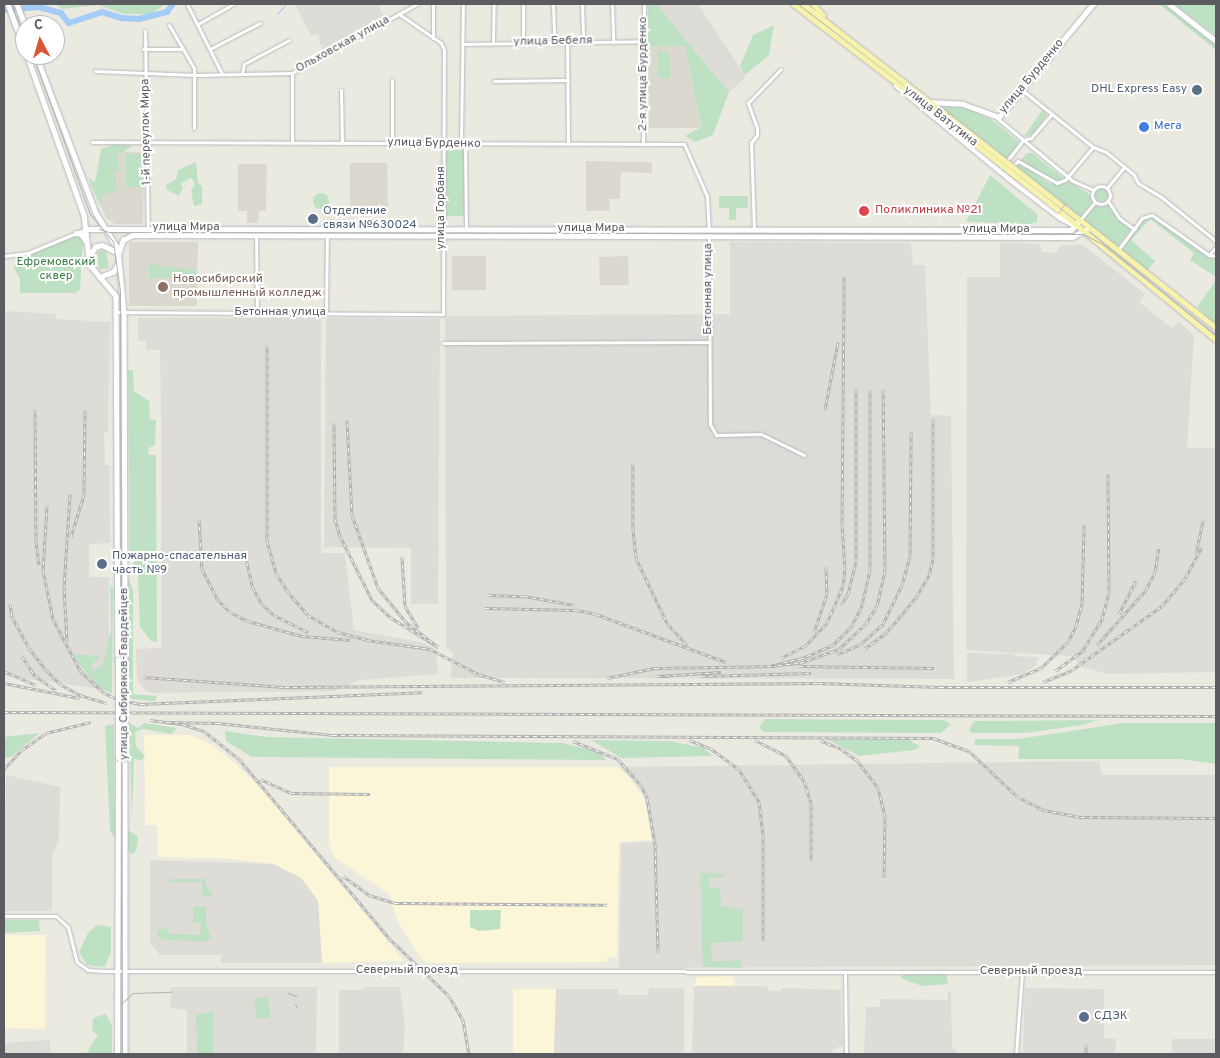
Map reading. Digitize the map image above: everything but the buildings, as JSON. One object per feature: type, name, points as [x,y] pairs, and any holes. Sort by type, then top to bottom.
[{"type":"main road","name":"улица Ватутина","points":[[794,4],[892,80],[948,119]]},
{"type":"main road","name":"улица Ватутина","points":[[803,4],[1059,207],[1080,220]]},
{"type":"main road","points":[[813,4],[837,30]]},
{"type":"main road","name":"улица Ватутина","points":[[1059,207],[1085,233]]},
{"type":"main road","points":[[1080,220],[1216,328]]},
{"type":"main road","points":[[1085,233],[1216,340]]},
{"type":"street","points":[[8,4],[15,23]]},
{"type":"street","points":[[187,4],[222,74]]},
{"type":"street","points":[[198,24],[233,4]]},
{"type":"street","name":"Ольховская улица","points":[[95,71],[196,75],[292,73],[417,4]]},
{"type":"street","points":[[433,4],[433,38]]},
{"type":"street","name":"улица Горбаня","points":[[463,4],[463,144],[466,228]]},
{"type":"street","points":[[493,43],[494,4]]},
{"type":"street","points":[[523,4],[523,43]]},
{"type":"street","points":[[553,4],[554,42]]},
{"type":"street","points":[[582,4],[583,42]]},
{"type":"street","points":[[612,4],[613,42]]},
{"type":"street","name":"2-я улица Бурденко","points":[[644,4],[644,144]]},
{"type":"street","name":"улица Бурденко","points":[[929,102],[963,104],[997,118],[1092,4]]},
{"type":"street","points":[[1169,4],[1216,40]]},
{"type":"street","points":[[399,14],[433,38]]},
{"type":"street","points":[[210,49],[260,23]]},
{"type":"street","points":[[169,25],[184,49],[196,75],[194,128]]},
{"type":"street","name":"1-й переулок Мира","points":[[144,31],[147,40],[143,49],[146,74],[148,142],[148,235]]},
{"type":"street","name":"улица Горбаня","points":[[433,38],[441,44],[444,50],[442,143],[443,314]]},
{"type":"street","points":[[242,74],[244,64],[289,40]]},
{"type":"street","name":"улица Бебеля","points":[[463,44],[644,41]]},
{"type":"street","points":[[567,42],[568,144]]},
{"type":"street","points":[[143,49],[184,49]]},
{"type":"street","points":[[30,65],[87,229],[86,243],[92,270],[99,277],[113,272],[119,263],[117,244],[105,228],[70,149],[40,65]]},
{"type":"street","points":[[755,237],[751,143],[757,135],[757,128],[748,103],[781,70]]},
{"type":"street","points":[[292,73],[292,143]]},
{"type":"street","points":[[392,80],[392,143]]},
{"type":"street","points":[[494,80],[568,80]]},
{"type":"street","points":[[892,80],[999,170],[1061,218],[1076,225],[1095,202],[1093,190]]},
{"type":"street","points":[[341,90],[342,143]]},
{"type":"street","points":[[1022,90],[1092,147],[1099,148],[1124,167],[1138,183],[1216,241]]},
{"type":"street","points":[[999,170],[1023,140],[1031,138],[1052,114]]},
{"type":"street","points":[[997,118],[1068,176],[1093,190]]},
{"type":"street","name":"улица Бурденко","points":[[92,142],[684,144],[707,196],[709,229]]},
{"type":"street","points":[[1004,174],[1018,161],[1050,182],[1057,183],[1068,176],[1092,147]]},
{"type":"street","points":[[1124,167],[1107,188],[1108,200],[1119,218],[1134,229]]},
{"type":"street","points":[[1093,190],[1099,186],[1107,188]]},
{"type":"street","points":[[1095,202],[1103,204],[1108,200]]},
{"type":"street","points":[[1118,250],[1142,218],[1152,214],[1209,255],[1216,256]]},
{"type":"street","points":[[1060,230],[1061,218]]},
{"type":"street","name":"улица Мира","points":[[87,229],[1060,230],[1076,225]]},
{"type":"street","points":[[1085,233],[1088,227]]},
{"type":"street","points":[[4,256],[28,253],[87,229]]},
{"type":"street","points":[[709,229],[709,236]]},
{"type":"street","points":[[954,230],[955,237]]},
{"type":"street","name":"улица Мира","points":[[118,254],[120,246],[128,237],[148,235],[1072,238],[1085,233]]},
{"type":"street","points":[[76,234],[81,234],[86,243]]},
{"type":"street","points":[[256,235],[256,313]]},
{"type":"street","points":[[326,313],[327,235]]},
{"type":"street","name":"Бетонная улица","points":[[709,236],[708,342],[710,424],[716,435],[761,434],[804,454]]},
{"type":"street","points":[[89,259],[95,248],[102,245],[115,248],[118,254]]},
{"type":"street","points":[[1209,255],[1216,247]]},
{"type":"street","name":"улица Сибиряков-Гвардейцев","points":[[119,263],[124,312],[125,1054]]},
{"type":"street","name":"улица Сибиряков-Гвардейцев","points":[[99,277],[115,293],[117,312],[117,1054]]},
{"type":"street","name":"Бетонная улица","points":[[117,312],[443,314]]},
{"type":"street","name":"Бетонная улица","points":[[443,343],[708,342]]},
{"type":"street","points":[[117,415],[124,415]]},
{"type":"street","name":"Северный проезд","points":[[4,916],[56,916],[68,927],[73,953],[82,967],[117,971],[1216,972]]},
{"type":"street","points":[[845,972],[846,1054]]},
{"type":"street","points":[[1016,1054],[1022,972]]},
{"type":"shaded area","points":[[295,4],[378,4],[385,20],[324,55],[317,34],[311,36]]},
{"type":"shaded area","points":[[656,4],[698,4],[746,77],[729,92]]},
{"type":"shaded area","points":[[685,45],[701,128],[649,128],[648,47]]},
{"type":"shaded area","points":[[117,151],[144,152],[143,224],[115,224],[107,219],[90,184],[99,179]]},
{"type":"shaded area","points":[[586,161],[652,162],[652,173],[621,172],[620,199],[610,199],[609,211],[586,211]]},
{"type":"shaded area","points":[[350,163],[387,163],[388,207],[350,207]]},
{"type":"shaded area","points":[[238,164],[267,164],[266,211],[259,211],[258,223],[247,223],[247,211],[238,211]]},
{"type":"shaded area","name":"Новосибирский промышленный колледж","points":[[129,242],[198,242],[197,306],[129,306]]},
{"type":"shaded area","points":[[730,242],[911,243],[913,265],[925,265],[931,415],[951,416],[954,679],[450,678],[453,653],[446,647],[445,316],[730,314]]},
{"type":"shaded area","points":[[1000,243],[1040,244],[1042,252],[1056,253],[1061,245],[1083,245],[1145,294],[1139,302],[1172,328],[1179,322],[1194,336],[1187,448],[1216,448],[1216,672],[1107,674],[1080,666],[1072,656],[966,650],[967,277],[1000,277]]},
{"type":"shaded area","points":[[452,256],[486,256],[486,290],[452,290]]},
{"type":"shaded area","points":[[628,256],[629,285],[600,285],[599,257]]},
{"type":"shaded area","points":[[4,311],[55,314],[56,319],[110,322],[108,432],[104,432],[105,465],[110,465],[110,543],[89,544],[89,577],[109,577],[109,690],[4,676]]},
{"type":"shaded area","points":[[138,318],[321,318],[321,553],[345,553],[354,630],[424,643],[436,649],[438,674],[360,680],[334,691],[153,693],[145,690],[137,679],[136,649],[161,648],[160,350],[146,350],[146,341],[138,341]]},
{"type":"shaded area","points":[[326,318],[440,319],[438,604],[411,604],[411,548],[324,547]]},
{"type":"shaded area","points":[[967,653],[1015,654],[1014,656],[1038,657],[1036,665],[1023,674],[967,682]]},
{"type":"shaded area","points":[[144,735],[191,735],[211,744],[228,757],[263,790],[404,961],[322,963],[318,901],[301,878],[273,864],[232,859],[157,857],[157,825],[145,825]]},
{"type":"shaded area","points":[[1100,761],[1101,775],[1216,775],[1216,965],[619,968],[621,843],[654,842],[645,798],[638,784],[619,767]]},
{"type":"shaded area","points":[[329,767],[617,767],[624,771],[644,797],[652,840],[619,842],[617,957],[607,957],[607,962],[429,963],[421,959],[397,920],[390,895],[334,857],[329,843]]},
{"type":"shaded area","points":[[6,775],[60,787],[59,839],[52,857],[52,911],[4,911]]},
{"type":"shaded area","points":[[150,860],[273,864],[301,878],[318,901],[322,963],[221,963],[221,955],[160,955],[150,942]]},
{"type":"shaded area","points":[[4,935],[46,935],[45,1029],[4,1028]]},
{"type":"shaded area","points":[[733,976],[734,986],[694,986],[697,977]]},
{"type":"shaded area","points":[[694,986],[766,986],[770,991],[781,991],[782,988],[841,990],[843,1045],[832,1050],[832,1054],[692,1054]]},
{"type":"shaded area","points":[[170,987],[317,987],[316,1054],[187,1054],[187,1010],[171,1008]]},
{"type":"shaded area","points":[[364,987],[400,987],[405,1026],[403,1054],[339,1054],[339,990],[363,990]]},
{"type":"shaded area","points":[[649,988],[684,988],[684,1054],[554,1054],[556,989],[618,989],[619,995],[648,995]]},
{"type":"shaded area","points":[[1025,988],[1104,989],[1104,1038],[1116,1039],[1115,1054],[1023,1054]]},
{"type":"shaded area","points":[[513,989],[556,989],[554,1054],[513,1054]]},
{"type":"shaded area","points":[[948,992],[951,992],[952,1047],[959,1054],[864,1054],[866,1007],[880,1007],[880,999],[948,1000]]},
{"type":"shaded area","points":[[1172,1039],[1216,1039],[1216,1054],[1172,1054]]},
{"type":"shaded area","points":[[50,1040],[50,1054],[4,1054],[4,1043]]},
{"type":"green space","points":[[55,4],[166,4],[151,14],[123,14],[99,5],[62,9]]},
{"type":"green space","points":[[648,4],[656,4],[729,92],[713,135],[696,142],[685,136],[701,127],[685,46],[648,47]]},
{"type":"green space","points":[[1159,4],[1165,4],[1216,44],[1216,50]]},
{"type":"green space","points":[[1174,4],[1216,4],[1216,36]]},
{"type":"green space","points":[[774,25],[769,55],[745,75],[740,66],[753,35]]},
{"type":"green space","points":[[658,50],[669,53],[671,76],[668,79],[658,77]]},
{"type":"green space","points":[[938,105],[967,108],[991,119],[1018,141],[1017,146],[1007,160]]},
{"type":"green space","points":[[1043,109],[1047,115],[1033,134],[1028,136],[1021,135],[1025,135]]},
{"type":"green space","points":[[115,144],[132,146],[118,155],[119,170],[114,172],[117,190],[103,195],[100,206],[88,177],[95,183],[101,149]]},
{"type":"green space","points":[[445,150],[464,150],[464,216],[445,216]]},
{"type":"green space","points":[[1027,153],[1032,153],[1063,178],[1062,180],[1050,180],[1021,160]]},
{"type":"green space","points":[[126,154],[141,154],[141,187],[126,187]]},
{"type":"green space","points":[[196,162],[198,183],[202,186],[202,204],[194,206],[191,191],[195,183],[191,178],[181,183],[183,188],[179,196],[167,190],[166,185],[176,179],[178,170]]},
{"type":"green space","points":[[1019,162],[1050,184],[1066,180],[1089,194],[1093,202],[1079,218],[1015,167]]},
{"type":"green space","points":[[990,175],[1037,214],[1037,222],[1031,224],[966,222]]},
{"type":"green space","points":[[1098,188],[1104,188],[1108,195],[1104,202],[1098,202],[1094,198],[1094,192]]},
{"type":"green space","points":[[321,193],[329,201],[321,209],[313,201]]},
{"type":"green space","points":[[719,196],[748,196],[748,208],[736,208],[736,220],[729,220],[729,208],[719,208]]},
{"type":"green space","points":[[1095,204],[1109,204],[1118,219],[1132,229],[1117,247],[1083,220]]},
{"type":"green space","points":[[1152,217],[1207,256],[1216,258],[1216,277],[1190,260],[1194,253],[1150,219],[1131,240],[1155,261],[1147,271],[1120,250],[1143,220]]},
{"type":"green space","name":"Ефремовский сквер","points":[[76,235],[83,239],[80,289],[76,293],[20,293],[20,279],[13,266],[30,254]]},
{"type":"green space","points":[[106,249],[109,268],[99,270],[97,252]]},
{"type":"green space","points":[[150,264],[195,270],[195,278],[150,278],[150,272],[140,270],[150,270]]},
{"type":"green space","points":[[1216,280],[1216,326],[1197,307]]},
{"type":"green space","points":[[128,370],[133,370],[134,391],[149,401],[150,419],[156,420],[155,445],[149,448],[148,455],[156,455],[157,642],[151,641],[140,627],[138,572],[130,559]]},
{"type":"green space","points":[[128,579],[133,590],[133,694],[157,696],[155,701],[132,699],[129,696]]},
{"type":"green space","points":[[110,584],[113,588],[112,694],[97,686],[72,654],[100,656],[92,665],[92,671],[103,665],[111,630]]},
{"type":"green space","points":[[765,719],[943,720],[951,724],[941,733],[763,732],[759,727]]},
{"type":"green space","points":[[1099,720],[1082,725],[1025,733],[972,733],[969,730],[974,721]]},
{"type":"green space","points":[[129,723],[138,728],[144,723],[177,728],[171,734],[143,729],[135,732],[136,746],[145,756],[142,760],[134,759],[132,818]]},
{"type":"green space","points":[[1124,723],[1216,723],[1216,764],[1181,759],[1018,759],[1019,746],[975,745],[975,739],[1018,739]]},
{"type":"green space","points":[[114,724],[115,837],[110,831],[105,726]]},
{"type":"green space","points":[[225,731],[267,737],[563,743],[599,752],[606,760],[252,757],[226,741]]},
{"type":"green space","points":[[40,733],[11,757],[4,758],[4,737]]},
{"type":"green space","points":[[826,739],[909,740],[920,746],[915,750],[859,756]]},
{"type":"green space","points":[[591,740],[669,741],[704,748],[713,756],[621,758]]},
{"type":"green space","points":[[128,830],[138,837],[136,851],[131,855],[128,849]]},
{"type":"green space","points":[[700,873],[724,873],[724,877],[709,878],[709,888],[720,888],[721,906],[743,909],[743,939],[740,942],[711,943],[712,962],[741,960],[741,968],[703,967]]},
{"type":"green space","points":[[170,879],[206,879],[206,887],[213,894],[208,897],[202,894],[202,882],[170,882]]},
{"type":"green space","points":[[193,906],[206,907],[206,925],[211,938],[204,942],[159,939],[157,931],[167,927],[168,934],[200,935],[201,923],[193,923]]},
{"type":"green space","points":[[470,910],[501,910],[500,929],[479,931],[470,927]]},
{"type":"green space","points":[[4,920],[39,920],[40,931],[4,933]]},
{"type":"green space","points":[[97,925],[111,927],[111,951],[105,967],[87,965],[79,952],[88,933]]},
{"type":"green space","points":[[946,974],[948,984],[922,986],[900,978],[903,975]]},
{"type":"green space","points":[[268,996],[270,1018],[257,1018],[254,1002],[257,997],[261,999]]},
{"type":"green space","points":[[213,1011],[213,1054],[197,1054],[196,1015]]},
{"type":"green space","points":[[106,1014],[112,1026],[112,1054],[86,1054],[98,1035],[92,1031],[93,1018]]},
{"type":"waterway","points":[[4,10],[39,7],[61,13],[69,23],[102,12],[122,18],[139,19],[167,12],[173,4]]},
{"type":"waterway","points":[[277,14],[286,4]]},
{"type":"tram line","points":[[11,4],[15,15]]},
{"type":"tram line","points":[[37,65],[90,214],[113,241],[120,291],[122,1054]]},
{"type":"tram line","points":[[99,229],[109,232],[1083,234],[1101,243],[1216,335]]},
{"type":"tram line","points":[[121,1004],[133,993],[171,992]]},
{"type":"tram line","points":[[288,993],[296,996]]},
{"type":"tram line","points":[[295,1004],[297,1008]]},
{"type":"railway","points":[[781,658],[805,646],[827,623],[843,586],[845,568],[842,525],[844,276]]},
{"type":"railway","points":[[825,410],[838,342]]},
{"type":"railway","points":[[267,345],[267,541],[277,575],[288,592],[308,615],[338,632],[367,640],[430,649],[478,674],[505,682]]},
{"type":"railway","points":[[841,605],[848,594],[856,561],[856,389]]},
{"type":"railway","points":[[870,390],[870,570],[861,608],[851,627],[833,645],[802,658],[770,666],[800,663],[839,649],[866,624],[877,606],[885,570],[883,390]]},
{"type":"railway","points":[[35,409],[36,541],[39,565]]},
{"type":"railway","points":[[71,537],[84,495],[85,410]]},
{"type":"railway","points":[[864,649],[885,634],[900,617],[917,596],[929,575],[933,559],[933,419]]},
{"type":"railway","points":[[334,423],[335,519],[340,536],[372,600],[390,617],[438,647],[406,622],[378,588],[352,515],[347,420]]},
{"type":"railway","points":[[836,655],[861,644],[883,624],[902,585],[910,557],[911,432]]},
{"type":"railway","points":[[633,463],[633,529],[636,558],[667,623],[687,645]]},
{"type":"railway","points":[[1081,653],[1102,619],[1109,593],[1108,474]]},
{"type":"railway","points":[[67,641],[64,588],[70,494]]},
{"type":"railway","points":[[47,505],[43,571],[53,619],[81,672],[103,692],[117,699],[141,704],[423,692]]},
{"type":"railway","points":[[199,519],[202,569],[217,599],[230,612],[248,621],[302,636],[351,640]]},
{"type":"railway","points":[[1196,554],[1203,520]]},
{"type":"railway","points":[[1008,682],[1041,668],[1068,642],[1076,626],[1082,604],[1084,525]]},
{"type":"railway","points":[[1043,682],[1072,670],[1162,606],[1186,577],[1202,547]]},
{"type":"railway","points":[[1097,645],[1146,590],[1155,572],[1159,548]]},
{"type":"railway","points":[[245,554],[253,588],[262,604],[274,615],[308,632]]},
{"type":"railway","points":[[402,557],[405,606],[418,628]]},
{"type":"railway","points":[[814,632],[827,595],[826,567]]},
{"type":"railway","points":[[1119,614],[1136,581]]},
{"type":"railway","points":[[488,595],[524,596],[574,605]]},
{"type":"railway","points":[[10,604],[12,617],[29,648],[46,670],[60,684],[80,695],[107,703]]},
{"type":"railway","points":[[485,608],[576,610],[596,614],[726,662]]},
{"type":"railway","points":[[1055,671],[1085,649]]},
{"type":"railway","points":[[22,656],[35,676],[56,690]]},
{"type":"railway","points":[[607,678],[655,668],[776,666]]},
{"type":"railway","points":[[799,666],[934,668]]},
{"type":"railway","points":[[4,671],[36,685]]},
{"type":"railway","points":[[669,676],[657,676],[721,672]]},
{"type":"railway","points":[[701,676],[811,673]]},
{"type":"railway","points":[[143,677],[285,687],[818,683],[940,687],[1216,687]]},
{"type":"railway","points":[[4,683],[80,698]]},
{"type":"railway","points":[[4,712],[1216,716]]},
{"type":"railway","points":[[150,720],[182,724],[204,731],[239,759],[389,938],[449,996],[463,1020],[469,1054]]},
{"type":"railway","points":[[4,769],[22,750],[46,733],[91,722]]},
{"type":"railway","points":[[167,722],[218,723],[333,735],[933,738],[969,751],[1018,797],[1044,810],[1081,817],[1216,818]]},
{"type":"railway","points":[[689,740],[710,748],[738,768],[759,802],[763,836],[763,941]]},
{"type":"railway","points":[[755,740],[786,756],[804,781],[811,803],[811,861]]},
{"type":"railway","points":[[820,740],[841,749],[857,760],[878,788],[885,816],[884,877]]},
{"type":"railway","points":[[573,741],[618,759],[641,785],[647,798],[655,844],[658,952]]},
{"type":"railway","points":[[260,779],[291,793],[370,794]]},
{"type":"railway","points":[[343,876],[369,895],[395,903],[607,905]]},
{"type":"railway","points":[[1086,1044],[1086,1054]]},
{"type":"place","name":"DHL Express Easy","points":[[1197,90]]},
{"type":"place","name":"Мега","points":[[1144,127]]},
{"type":"place","name":"Поликлиника №21","points":[[864,211]]},
{"type":"place","name":"Отделение связи №630024","points":[[313,219]]},
{"type":"place","name":"Новосибирский промышленный колледж","points":[[163,287]]},
{"type":"place","name":"Пожарно-спасательная часть №9","points":[[102,564]]},
{"type":"place","name":"СДЭК","points":[[1084,1017]]}]
